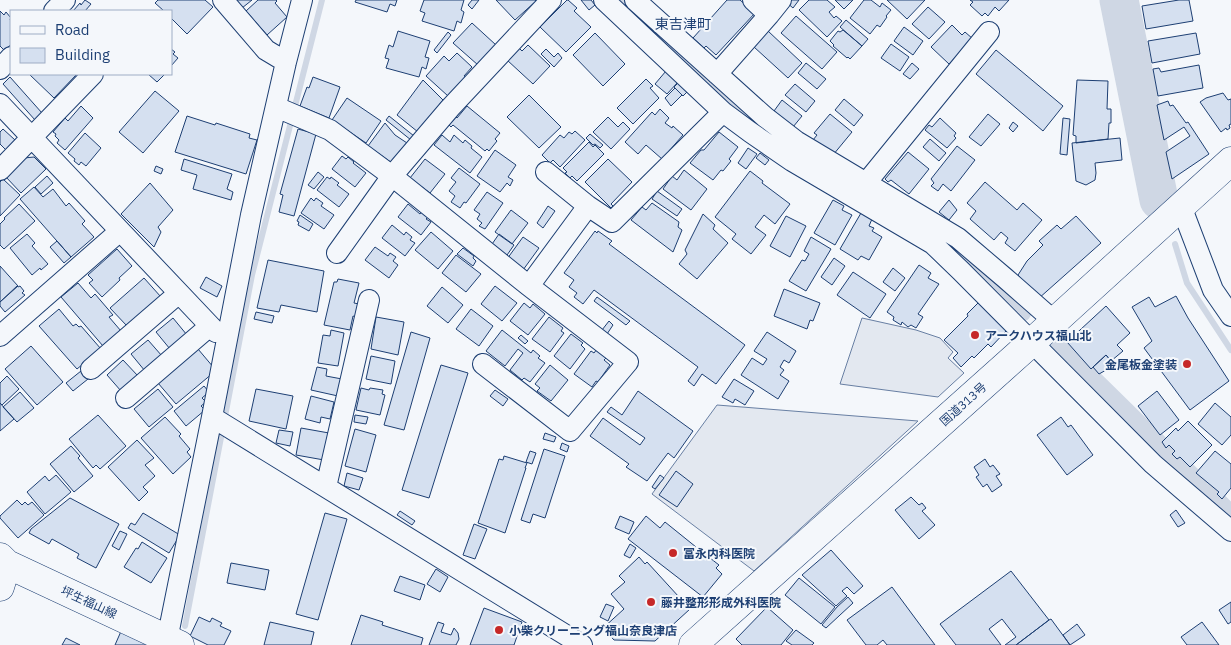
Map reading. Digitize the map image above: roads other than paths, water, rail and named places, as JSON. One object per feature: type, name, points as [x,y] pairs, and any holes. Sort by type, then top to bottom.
[{"type":"main road","name":"国道313号","points":[[693,645],[1231,161]]},
{"type":"main road","name":"坪生福山線","points":[[2,569],[171,643]]},
{"type":"street","points":[[55,10],[65,0]]},
{"type":"street","points":[[223,0],[266,50],[286,62]]},
{"type":"street","points":[[171,643],[213,418],[219,329],[279,109],[286,62],[302,0]]},
{"type":"street","points":[[337,253],[392,176],[450,108],[551,0]]},
{"type":"street","points":[[604,0],[723,112],[792,161],[933,244],[1153,464],[1231,531]]},
{"type":"street","points":[[635,0],[765,117],[796,141],[958,238],[1054,321]]},
{"type":"street","points":[[717,74],[775,8],[753,0]]},
{"type":"street","points":[[866,183],[988,32]]},
{"type":"street","points":[[0,69],[10,58]]},
{"type":"street","points":[[0,170],[92,75]]},
{"type":"street","points":[[0,104],[179,293],[219,329]]},
{"type":"street","points":[[279,109],[330,130],[392,176],[529,286],[628,362],[570,431],[483,364]]},
{"type":"street","points":[[546,172],[588,206],[612,222],[723,112]]},
{"type":"street","points":[[529,286],[588,206]]},
{"type":"street","points":[[1181,206],[1213,290],[1231,316]]},
{"type":"street","points":[[0,336],[120,231]]},
{"type":"street","points":[[92,369],[179,293]]},
{"type":"street","points":[[326,487],[369,300]]},
{"type":"street","points":[[126,398],[219,329]]},
{"type":"street","points":[[213,418],[582,645]]},
{"type":"waterway","points":[[185,626],[252,275],[322,0]]},
{"type":"waterway","points":[[621,0],[729,101],[773,134]]},
{"type":"waterway","points":[[1119,0],[1159,200]]},
{"type":"waterway","points":[[925,229],[954,247],[1021,311]]},
{"type":"waterway","points":[[1175,244],[1187,283],[1231,350]]},
{"type":"waterway","points":[[1055,344],[1231,517]]},
{"type":"place","name":"アークハウス福山北","points":[[975,335]]},
{"type":"place","name":"金尾板金塗装","points":[[1187,364]]},
{"type":"place","name":"冨永内科医院","points":[[673,553]]},
{"type":"place","name":"藤井整形形成外科医院","points":[[651,602]]},
{"type":"place","name":"小柴クリーニング福山奈良津店","points":[[499,630]]},
{"type":"district","name":"東吉津町","points":[[683,24]]}]
